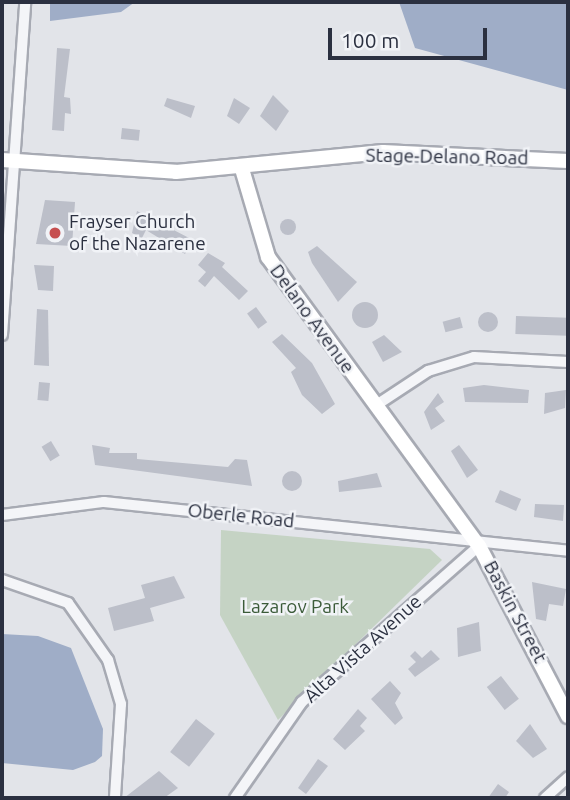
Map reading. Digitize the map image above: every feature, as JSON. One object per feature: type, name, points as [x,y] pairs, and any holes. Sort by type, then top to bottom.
[{"type":"street","points":[[2,335],[9,161],[26,2]]},
{"type":"street","name":"Stage-Delano Road","points":[[242,169],[383,152],[568,161]]},
{"type":"street","points":[[9,161],[176,172],[242,169]]},
{"type":"street","name":"Delano Avenue","points":[[242,169],[268,257],[479,546]]},
{"type":"street","points":[[375,406],[428,371],[474,357],[568,362]]},
{"type":"street","name":"Oberle Road","points":[[2,515],[104,502],[479,546],[568,551]]},
{"type":"street","name":"Baskin Street","points":[[479,546],[568,716]]},
{"type":"street","name":"Alta Vista Avenue","points":[[235,798],[302,702],[479,546]]},
{"type":"street","points":[[2,580],[68,603],[108,660],[121,704],[115,798]]},
{"type":"street","points":[[545,798],[568,777]]},
{"type":"green space","name":"Lazarov Park","points":[[221,530],[430,549],[442,560],[278,720],[220,615]]},
{"type":"water","points":[[50,2],[135,2],[121,12],[50,21]]},
{"type":"water","points":[[399,2],[568,2],[568,90],[415,48]]},
{"type":"water","points":[[2,634],[38,636],[71,648],[103,729],[102,756],[95,762],[73,770],[2,763]]},
{"type":"building","points":[[57,48],[70,49],[64,97],[70,98],[71,114],[65,113],[64,131],[52,130]]},
{"type":"building","points":[[273,95],[289,111],[276,131],[260,116]]},
{"type":"building","points":[[167,98],[195,106],[191,118],[164,106]]},
{"type":"building","points":[[234,98],[250,108],[239,124],[227,116]]},
{"type":"building","points":[[122,128],[140,130],[139,141],[121,139]]},
{"type":"building","name":"Frayser Church of the Nazarene","points":[[45,200],[75,202],[72,246],[36,244]]},
{"type":"building","points":[[137,211],[193,240],[185,254],[146,230],[142,238],[132,233]]},
{"type":"building","points":[[285,219],[291,219],[296,227],[294,233],[285,235],[280,230],[280,224]]},
{"type":"building","points":[[317,246],[357,282],[338,302],[312,263],[308,252]]},
{"type":"building","points":[[208,253],[225,263],[222,267],[248,291],[239,300],[214,276],[205,287],[198,281],[206,272],[198,265]]},
{"type":"building","points":[[34,265],[54,266],[53,291],[38,290]]},
{"type":"building","points":[[365,302],[374,306],[378,315],[374,324],[365,328],[356,324],[352,315],[356,306]]},
{"type":"building","points":[[256,307],[267,322],[258,329],[247,313]]},
{"type":"building","points":[[37,309],[48,310],[49,366],[34,365]]},
{"type":"building","points":[[488,312],[495,315],[498,322],[495,329],[488,332],[481,329],[478,322],[481,315]]},
{"type":"building","points":[[516,316],[568,318],[567,336],[515,334]]},
{"type":"building","points":[[460,317],[463,328],[445,332],[443,322]]},
{"type":"building","points":[[282,334],[312,363],[335,404],[322,414],[302,395],[291,372],[296,368],[272,342]]},
{"type":"building","points":[[384,335],[402,352],[383,362],[372,342]]},
{"type":"building","points":[[39,382],[50,383],[48,401],[37,400]]},
{"type":"building","points":[[484,385],[529,390],[528,403],[465,402],[463,388]]},
{"type":"building","points":[[566,390],[565,408],[544,414],[545,393]]},
{"type":"building","points":[[438,393],[444,402],[435,408],[445,421],[431,430],[424,412]]},
{"type":"building","points":[[51,441],[60,456],[50,461],[42,447]]},
{"type":"building","points":[[92,445],[110,448],[109,453],[137,453],[137,459],[228,467],[235,459],[247,460],[252,486],[95,465]]},
{"type":"building","points":[[459,445],[478,470],[467,478],[451,451]]},
{"type":"building","points":[[292,471],[299,474],[302,481],[299,488],[292,491],[285,488],[282,481],[285,474]]},
{"type":"building","points":[[377,473],[382,487],[339,492],[338,481]]},
{"type":"building","points":[[500,490],[521,499],[516,511],[495,502]]},
{"type":"building","points":[[535,504],[564,505],[563,521],[534,517]]},
{"type":"building","points":[[174,576],[185,598],[150,608],[154,621],[114,631],[108,608],[145,598],[141,585]]},
{"type":"building","points":[[532,582],[566,589],[563,606],[549,604],[546,621],[536,619]]},
{"type":"building","points":[[479,622],[481,651],[458,657],[457,628]]},
{"type":"building","points":[[431,650],[440,659],[415,677],[408,669],[416,662],[410,656],[415,651],[422,658]]},
{"type":"building","points":[[501,676],[519,699],[505,710],[487,687]]},
{"type":"building","points":[[390,681],[401,693],[395,703],[403,718],[395,725],[371,699]]},
{"type":"building","points":[[358,709],[367,718],[360,726],[365,731],[345,750],[333,739]]},
{"type":"building","points":[[196,719],[215,734],[189,767],[170,752]]},
{"type":"building","points":[[530,724],[547,749],[533,758],[516,741]]},
{"type":"building","points":[[318,759],[328,766],[306,794],[298,788]]},
{"type":"building","points":[[159,771],[178,788],[164,798],[124,798]]},
{"type":"building","points":[[498,784],[509,792],[505,798],[488,798]]},
{"type":"place","name":"Frayser Church of the Nazarene","points":[[55,233]]}]
